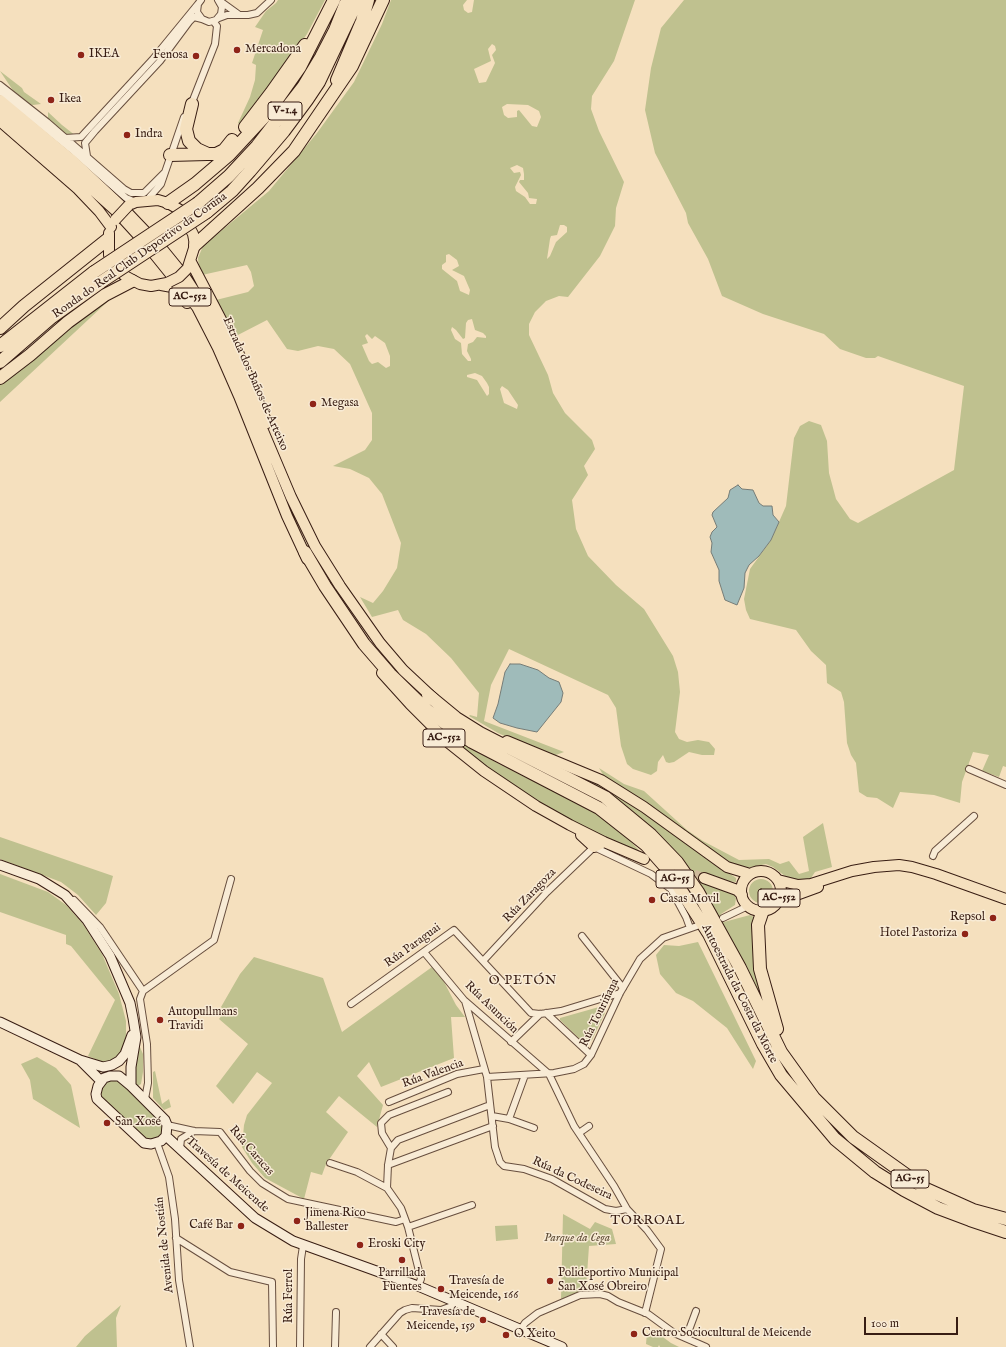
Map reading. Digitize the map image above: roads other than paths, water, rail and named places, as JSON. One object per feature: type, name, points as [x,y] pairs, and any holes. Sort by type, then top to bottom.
[{"type":"highway","points":[[170,155],[216,154],[224,150],[252,118],[308,40],[329,0]]},
{"type":"highway","points":[[168,203],[195,184],[229,155],[267,114],[300,67],[334,0]]},
{"type":"highway","name":"Ronda do Real Club Deportivo da Coruña","points":[[202,207],[257,146],[303,87],[328,43],[347,0]]},
{"type":"highway","name":"Ronda do Real Club Deportivo da Coruña","points":[[0,346],[97,277],[202,207],[228,194],[250,172],[303,105],[319,82],[358,0]]},
{"type":"highway","points":[[323,110],[362,21],[368,0]]},
{"type":"highway","points":[[195,245],[274,172],[294,151],[352,66],[383,0]]},
{"type":"highway","points":[[192,104],[186,128],[189,141],[197,149],[208,154]]},
{"type":"highway","points":[[0,328],[24,306],[108,239]]},
{"type":"highway","name":"Ronda do Real Club Deportivo da Coruña","points":[[0,362],[97,277]]},
{"type":"highway","points":[[0,378],[94,302],[114,288],[132,281]]},
{"type":"highway","name":"Autoestrada da Costa da Morte","points":[[310,549],[329,592],[364,644],[390,674],[428,711],[472,742],[599,808],[646,845],[668,870],[709,934],[763,1044],[781,1075],[835,1139],[875,1172],[904,1190],[938,1208],[1006,1232]]},
{"type":"highway","name":"Autoestrada da Costa da Morte","points":[[428,695],[456,718],[480,733],[605,797],[651,835],[677,862],[698,892],[740,968],[781,1052],[802,1083],[828,1113],[853,1137],[926,1189],[973,1210],[1006,1220]]},
{"type":"highway","points":[[763,910],[758,925],[760,970],[771,1014],[779,1035],[790,1056],[828,1113]]},
{"type":"main road","name":"Estrada dos Baños de Arteixo","points":[[0,100],[71,159],[120,205],[163,250],[185,277],[210,315],[231,355],[288,491],[310,549]]},
{"type":"main road","name":"Estrada dos Baños de Arteixo","points":[[0,111],[66,166],[116,212],[147,244],[197,307],[240,396],[287,516],[310,549],[340,586],[380,643],[428,695]]},
{"type":"main road","points":[[0,121],[78,189],[113,223]]},
{"type":"main road","points":[[147,200],[158,200],[168,203],[180,210],[193,234],[195,245],[189,265],[178,277],[165,284],[140,284],[132,281],[112,263],[108,249],[108,239],[113,223],[132,204],[147,200]]},
{"type":"main road","name":"AC-552","points":[[189,265],[238,352],[310,549],[309,569],[348,631],[368,658],[410,704],[449,743],[484,771],[510,789],[570,825],[604,842],[644,859]]},
{"type":"main road","name":"AC-552","points":[[165,284],[172,287],[178,293],[197,318],[287,516]]},
{"type":"main road","name":"AC-552","points":[[428,695],[502,739],[601,780],[644,806],[727,867],[750,874],[762,871],[773,875],[778,880],[781,891],[777,902]]},
{"type":"main road","points":[[570,825],[594,847],[604,842]]},
{"type":"main road","points":[[0,865],[39,879],[65,895],[87,920],[110,956],[130,1003],[133,1018],[136,1038],[131,1067],[131,1086]]},
{"type":"main road","name":"AC-552","points":[[704,878],[737,890],[742,895],[748,906],[763,910],[773,906],[777,902],[815,888],[852,871],[874,867],[912,867],[1006,898]]},
{"type":"main road","name":"AC-552","points":[[742,895],[743,883],[750,874]]},
{"type":"main road","name":"AC-552","points":[[778,880],[798,885],[811,884],[837,877]]},
{"type":"main road","points":[[119,1076],[125,1068],[132,1048],[133,1018]]},
{"type":"main road","points":[[0,1022],[80,1060],[102,1067],[112,1065],[119,1061],[125,1054],[132,1035]]},
{"type":"main road","points":[[80,1060],[101,1081]]},
{"type":"main road","points":[[110,1076],[119,1076],[145,1099],[161,1115],[167,1125],[166,1136],[157,1143],[144,1143],[104,1107],[96,1094],[101,1081],[110,1076]]},
{"type":"main road","name":"Travesía de Meicende","points":[[166,1136],[255,1218],[303,1246],[418,1286],[521,1329],[556,1346]]},
{"type":"street","points":[[219,0],[238,14]]},
{"type":"street","points":[[147,200],[161,184],[182,121],[192,104],[215,44],[217,26],[216,19],[222,11],[219,0]]},
{"type":"street","points":[[111,185],[87,156],[85,143],[160,61],[189,22],[194,17],[202,19],[216,19],[227,14],[248,15],[257,13],[271,0]]},
{"type":"street","points":[[199,2],[197,12],[202,19]]},
{"type":"street","points":[[65,138],[81,138],[154,59],[199,2]]},
{"type":"street","points":[[0,85],[87,156],[124,189],[131,193],[144,193],[164,173]]},
{"type":"street","points":[[0,91],[74,151],[132,204]]},
{"type":"street","points":[[969,770],[1006,784]]},
{"type":"street","points":[[933,856],[935,851],[974,816]]},
{"type":"street","points":[[594,847],[651,874],[671,889],[686,917],[690,928]]},
{"type":"street","name":"Rúa Zaragoza","points":[[483,961],[547,892],[594,847]]},
{"type":"street","points":[[145,1099],[148,1083],[147,1044],[140,999],[143,991],[214,940],[231,879]]},
{"type":"street","points":[[65,895],[75,901],[100,927],[143,991]]},
{"type":"street","points":[[723,918],[748,906]]},
{"type":"street","name":"Rúa Touriñana","points":[[487,1076],[549,1074],[574,1069],[584,1064],[591,1055],[622,991],[640,959],[663,938],[697,926]]},
{"type":"street","name":"Rúa Paraguai","points":[[351,1004],[454,930],[531,1013],[543,1014],[591,1055]]},
{"type":"street","points":[[511,1042],[543,1014],[561,1011],[622,991],[582,936]]},
{"type":"street","name":"Rúa Asunción","points":[[424,952],[464,1000],[549,1074]]},
{"type":"street","points":[[388,1165],[493,1126],[487,1076],[464,1000]]},
{"type":"street","name":"Rúa Valencia","points":[[389,1102],[457,1074],[484,1069]]},
{"type":"street","points":[[549,1074],[579,1134],[614,1186],[627,1209],[647,1230],[661,1249],[645,1313]]},
{"type":"street","points":[[509,1119],[525,1075]]},
{"type":"street","points":[[391,1148],[382,1133],[381,1123],[389,1116],[448,1092]]},
{"type":"street","points":[[387,1188],[388,1165],[391,1148],[398,1140],[490,1105]]},
{"type":"street","points":[[492,1116],[509,1119],[534,1128]]},
{"type":"street","name":"Rúa Caracas","points":[[167,1125],[194,1131],[220,1132],[238,1152],[250,1171],[262,1183],[288,1199],[396,1222],[405,1219]]},
{"type":"street","name":"Rúa da Codeseira","points":[[493,1126],[497,1156],[504,1166],[536,1172],[605,1208],[616,1210],[627,1209]]},
{"type":"street","points":[[579,1134],[589,1126]]},
{"type":"street","points":[[180,1150],[180,1139],[194,1131]]},
{"type":"street","name":"Avenida de Nostián","points":[[157,1143],[169,1177],[179,1280],[190,1347]]},
{"type":"street","points":[[330,1163],[357,1172],[387,1188],[401,1208],[408,1227],[421,1279],[418,1286]]},
{"type":"street","points":[[408,1227],[472,1205]]},
{"type":"street","points":[[176,1238],[230,1272],[272,1282],[273,1347]]},
{"type":"street","name":"Rúa Ferrol","points":[[300,1347],[301,1259],[303,1246]]},
{"type":"street","points":[[521,1329],[525,1323],[538,1313],[586,1293],[608,1296],[618,1302],[645,1313],[674,1333],[706,1347]]},
{"type":"street","points":[[370,1347],[400,1313],[405,1310],[412,1308],[441,1310],[452,1306],[454,1301]]},
{"type":"street","points":[[686,1338],[696,1310]]},
{"type":"street","points":[[335,1347],[336,1312]]},
{"type":"street","points":[[381,1334],[393,1347]]},
{"type":"water","points":[[738,485],[742,489],[753,490],[759,503],[763,506],[772,506],[773,515],[779,522],[771,540],[759,556],[749,565],[745,573],[744,588],[737,605],[725,600],[719,581],[719,570],[711,552],[712,543],[710,537],[712,532],[717,527],[712,515],[713,512],[728,498],[730,490]]},
{"type":"water","points":[[510,664],[520,664],[538,670],[549,678],[559,682],[563,693],[561,702],[537,732],[500,723],[493,718],[498,704],[505,672]]},
{"type":"tunnel","points":[[680,870],[704,878]]},
{"type":"place","name":"Mercadona","points":[[237,50]]},
{"type":"place","name":"IKEA","points":[[81,55]]},
{"type":"place","name":"Fenosa","points":[[196,56]]},
{"type":"place","name":"Ikea","points":[[51,100]]},
{"type":"place","name":"Indra","points":[[127,135]]},
{"type":"place","name":"Megasa","points":[[313,404]]},
{"type":"place","name":"Casas Movil","points":[[652,900]]},
{"type":"place","name":"Repsol","points":[[993,918]]},
{"type":"place","name":"Hotel Pastoriza","points":[[965,934]]},
{"type":"place","name":"Autopullmans Travidi","points":[[160,1020]]},
{"type":"place","name":"San Xosé","points":[[107,1123]]},
{"type":"place","name":"Jimena Rico Ballester","points":[[297,1221]]},
{"type":"place","name":"Café Bar","points":[[241,1226]]},
{"type":"place","name":"Eroski City","points":[[360,1245]]},
{"type":"place","name":"Parrillada Fuentes","points":[[402,1260]]},
{"type":"place","name":"Polideportivo Municipal San Xosé Obreiro","points":[[550,1281]]},
{"type":"place","name":"Travesía de Meicende, 166","points":[[441,1289]]},
{"type":"place","name":"Travesía de Meicende, 159","points":[[483,1320]]},
{"type":"place","name":"Centro Sociocultural de Meicende","points":[[634,1334]]},
{"type":"place","name":"O Xeito","points":[[506,1335]]},
{"type":"district","name":"O PETÓN","points":[[523,981]]},
{"type":"district","name":"TORROAL","points":[[648,1221]]},
{"type":"park label","name":"Parque da Cega","points":[[577,1239]]}]
